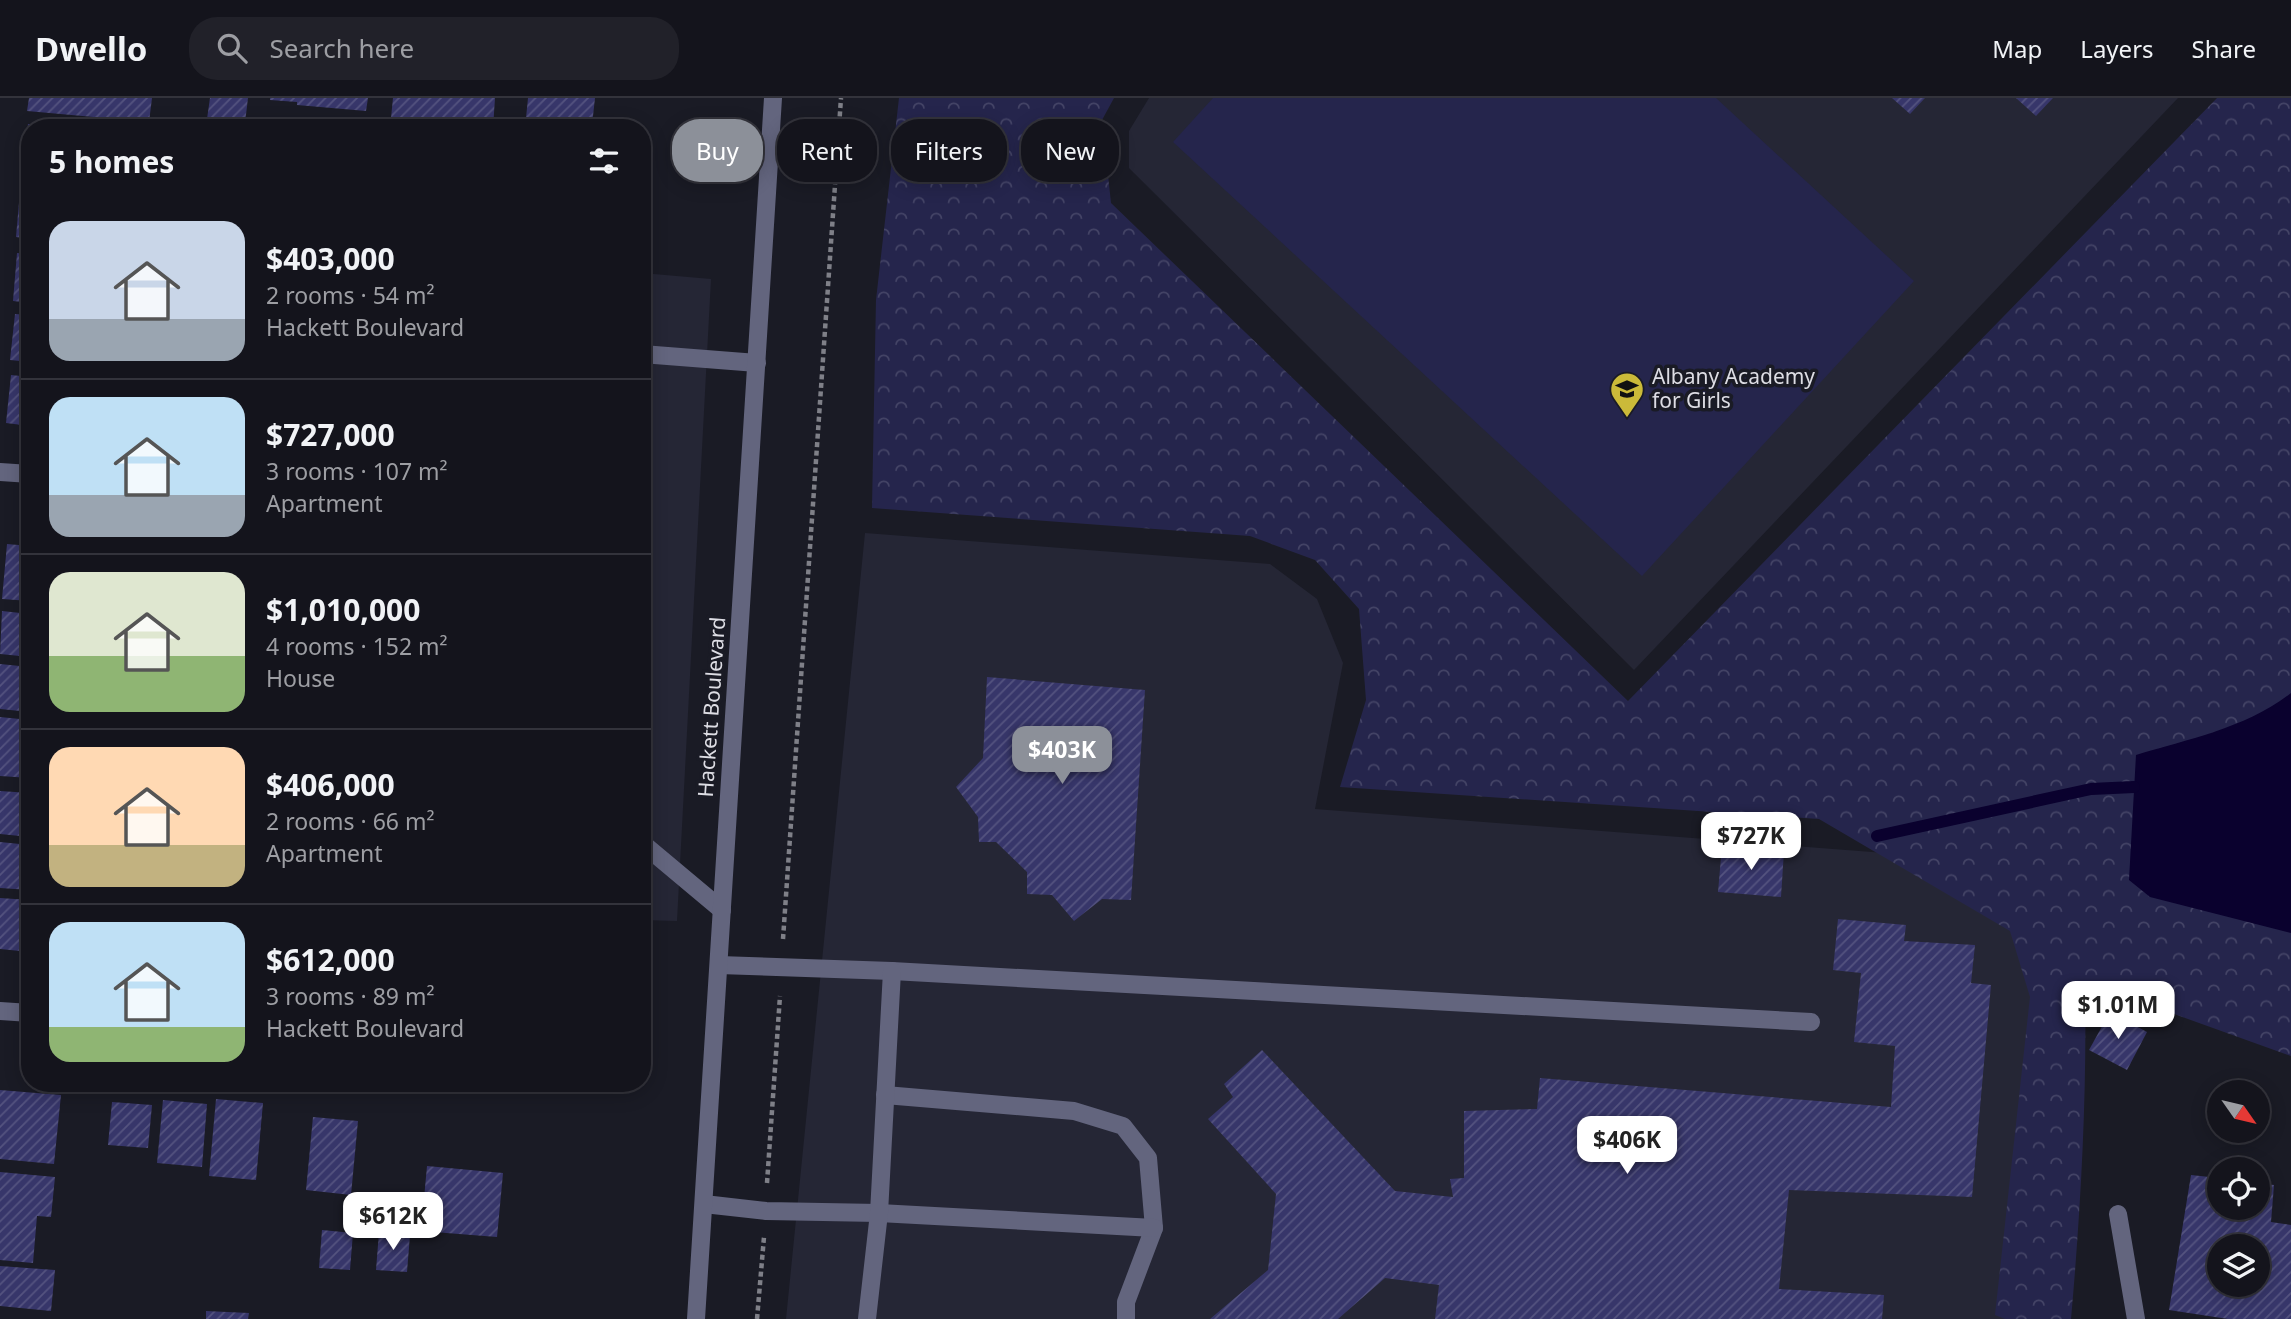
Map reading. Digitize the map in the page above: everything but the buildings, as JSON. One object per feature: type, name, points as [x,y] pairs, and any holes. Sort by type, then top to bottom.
[{"type":"street","name":"Hackett Boulevard","points":[[696,1319],[773,98]]},
{"type":"street","points":[[651,355],[757,363]]},
{"type":"street","points":[[0,472],[21,473]]},
{"type":"street","points":[[651,851],[722,910]]},
{"type":"street","points":[[719,965],[892,971],[1811,1022]]},
{"type":"street","points":[[867,1319],[879,1213],[892,971]]},
{"type":"street","points":[[0,1011],[21,1012]]},
{"type":"street","points":[[885,1095],[1074,1111],[1123,1126],[1148,1158],[1154,1228],[1126,1302],[1126,1319]]},
{"type":"street","points":[[704,1204],[766,1210],[879,1213],[1154,1228]]},
{"type":"street","points":[[2118,1214],[2136,1319]]},
{"type":"path","points":[[757,1319],[841,98]]},
{"type":"shaded area","name":"Albany Academy for Girls","points":[[1149,98],[2178,98],[1634,670],[1129,168],[1129,131]]},
{"type":"shaded area","points":[[651,274],[711,279],[677,921],[651,920]]},
{"type":"shaded area","points":[[865,533],[1270,564],[1317,599],[1343,663],[1315,809],[2068,867],[2037,1319],[786,1319]]},
{"type":"shaded area","points":[[2291,693],[2291,933],[2150,897],[2129,880],[2136,755],[2236,724],[2274,705]]},
{"type":"green space","points":[[899,98],[1114,98],[1103,119],[1021,119],[1021,182],[1109,182],[1111,203],[1628,701],[2217,98],[2291,98],[2291,1056],[2085,982],[2082,1151],[2071,1319],[2005,1319],[1995,1315],[2030,997],[2010,931],[1819,819],[1340,787],[1366,700],[1359,609],[1315,560],[1250,536],[872,508],[876,300],[891,168],[891,182],[1007,182],[1007,119],[897,119]]},
{"type":"green space","name":"Albany Academy for Girls","points":[[1213,98],[1716,98],[1914,281],[1642,576],[1173,142]]},
{"type":"waterway","points":[[1877,836],[2091,789],[2134,787]]},
{"type":"place","name":"Albany Academy for Girls","points":[[1627,419]]}]
